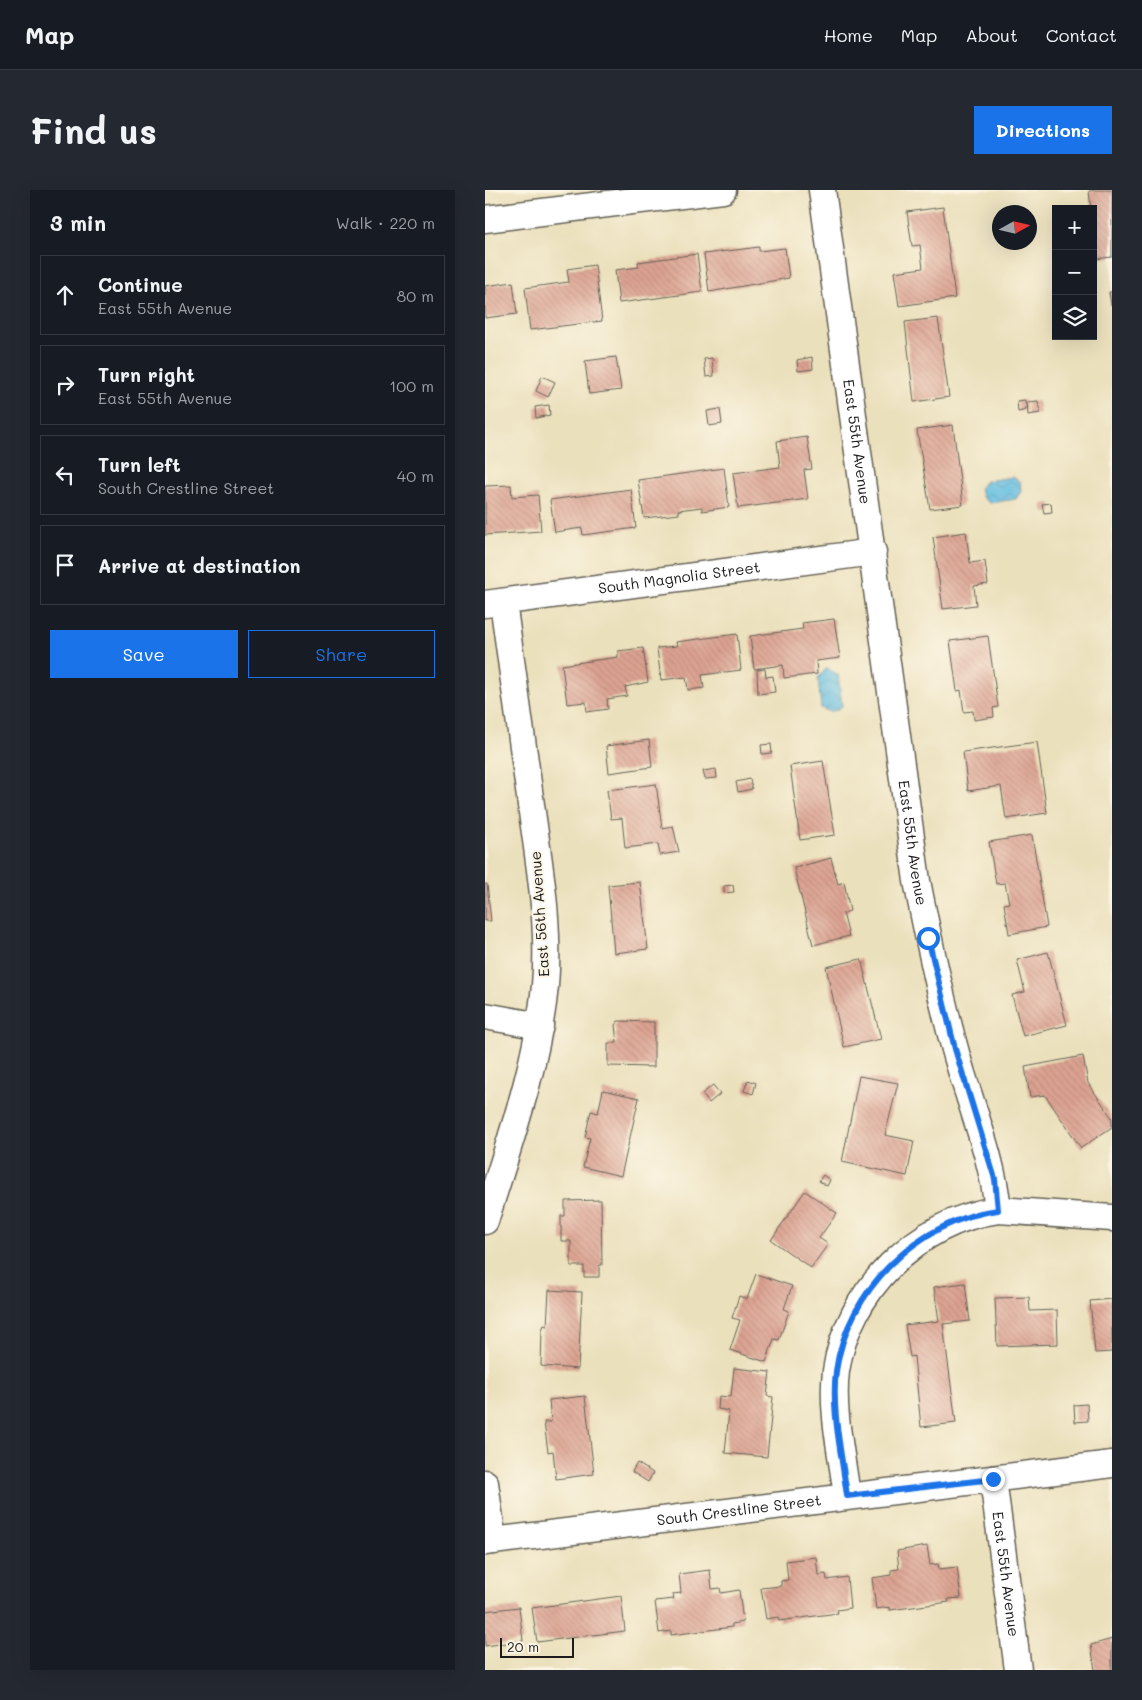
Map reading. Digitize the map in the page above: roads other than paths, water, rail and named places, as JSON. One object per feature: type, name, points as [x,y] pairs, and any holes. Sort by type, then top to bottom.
[{"type":"street","points":[[485,220],[723,190]]},
{"type":"street","name":"East 55th Avenue","points":[[821,190],[873,552],[917,882],[928,938],[955,1049],[995,1179],[998,1210]]},
{"type":"street","name":"South Magnolia Street","points":[[494,603],[873,552]]},
{"type":"street","name":"East 56th Avenue","points":[[485,1221],[525,1094],[540,1026],[545,966],[541,880],[494,603]]},
{"type":"street","points":[[485,1016],[540,1026]]},
{"type":"street","points":[[847,1496],[835,1404],[841,1345],[852,1316],[868,1289],[893,1262],[914,1245],[970,1216],[998,1210],[1112,1218]]},
{"type":"street","name":"South Crestline Street","points":[[489,1542],[1112,1464]]},
{"type":"street","name":"East 55th Avenue","points":[[993,1479],[1018,1670]]},
{"type":"street","points":[[485,1483],[489,1542]]},
{"type":"water","points":[[1013,477],[1020,482],[1021,491],[1016,499],[990,503],[982,497],[980,488],[986,481]]},
{"type":"water","points":[[827,668],[838,675],[842,706],[832,711],[821,708],[818,678]]}]
